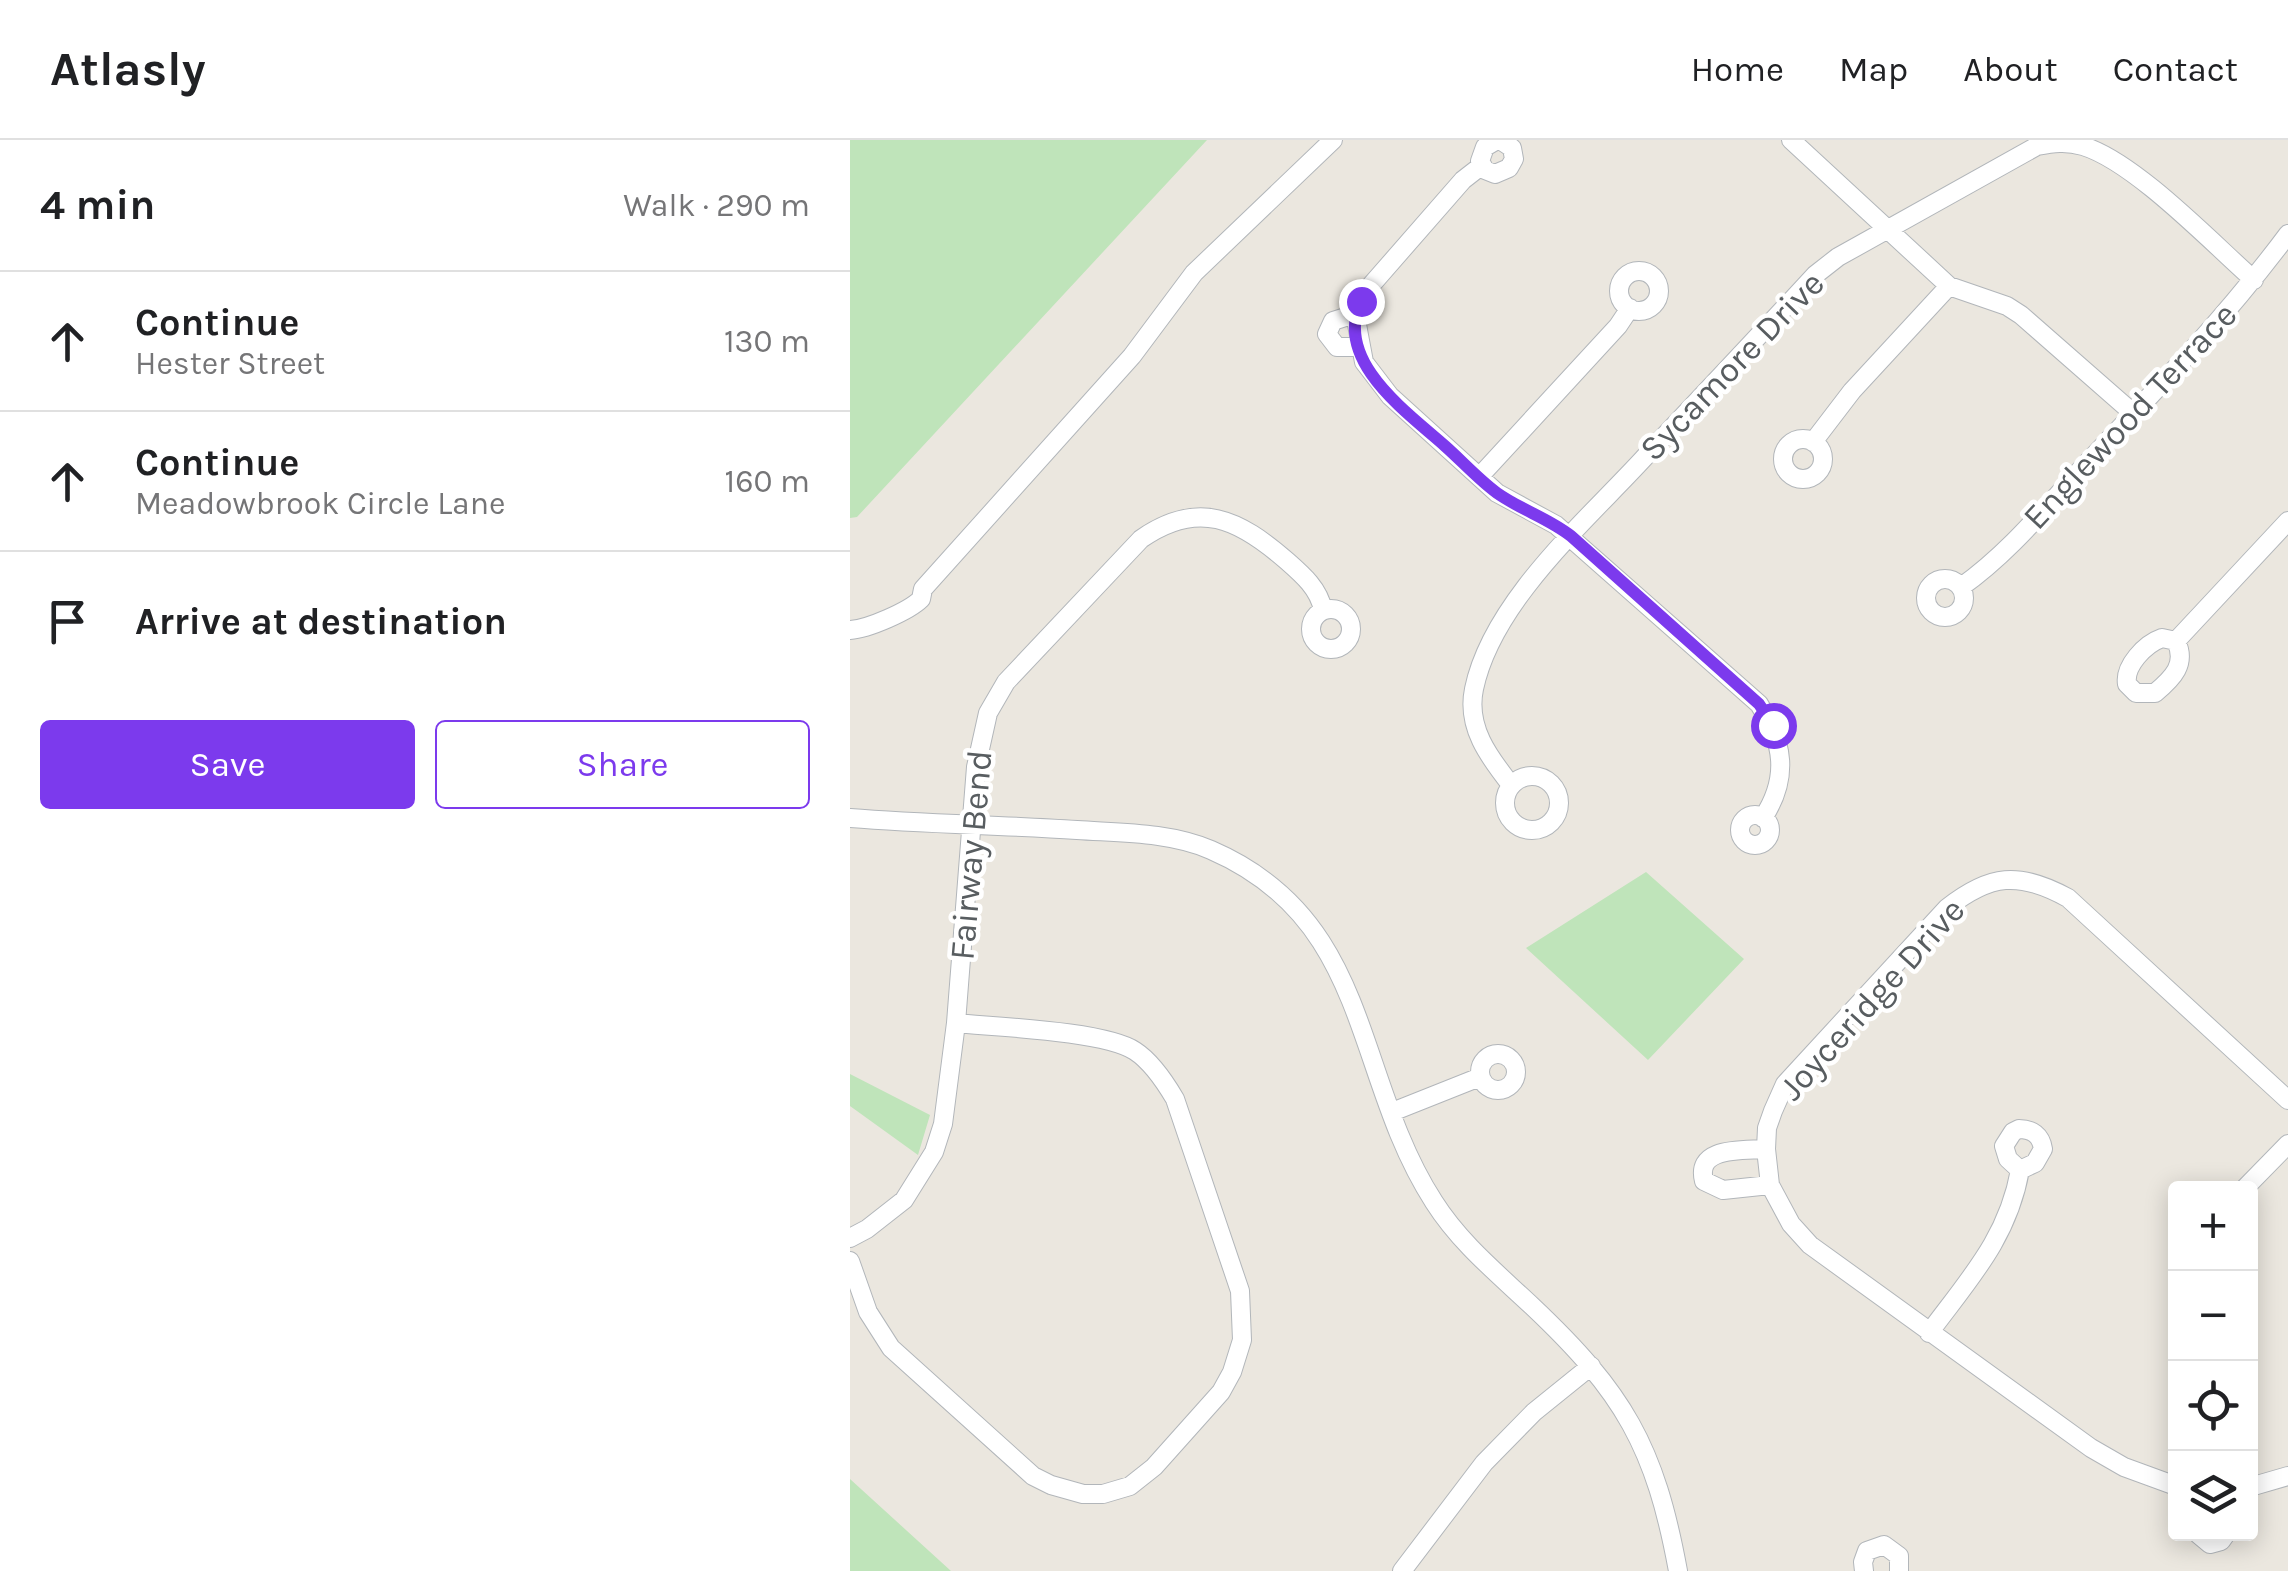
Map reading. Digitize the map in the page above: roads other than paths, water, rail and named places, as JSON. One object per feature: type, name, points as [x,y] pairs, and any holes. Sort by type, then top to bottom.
[{"type":"street","points":[[850,630],[877,624],[899,610],[911,589],[923,589],[1109,382],[1207,259],[1272,202],[1332,140]]},
{"type":"street","points":[[1498,140],[1512,148],[1514,159],[1509,168],[1495,174],[1482,166],[1482,151],[1498,140]]},
{"type":"street","points":[[1791,140],[1949,286],[2022,315],[2134,414]]},
{"type":"street","name":"Sycamore Drive","points":[[1511,784],[1479,739],[1473,692],[1480,667],[1515,601],[1815,275],[1838,257],[2036,143],[2062,142],[2083,146],[2117,161],[2254,280]]},
{"type":"street","points":[[1482,166],[1464,180],[1366,291],[1355,314],[1364,362],[1390,396],[1497,493],[1544,516],[1571,536],[1759,704],[1773,725],[1782,768],[1774,801],[1763,818]]},
{"type":"street","name":"Englewood Terrace","points":[[1961,587],[1985,570],[2039,516],[2134,414],[2254,280],[2288,234]]},
{"type":"street","points":[[1814,442],[1852,391],[1949,286]]},
{"type":"street","points":[[1479,477],[1618,326],[1630,308]]},
{"type":"street","points":[[1355,314],[1333,321],[1327,334],[1337,347],[1359,347]]},
{"type":"street","name":"Fairway Bend","points":[[850,1238],[904,1200],[934,1152],[943,1124],[956,1023],[976,767],[994,699],[1006,682],[1141,539],[1155,529],[1186,518],[1219,518],[1256,534],[1306,578],[1321,599],[1323,610]]},
{"type":"street","points":[[2176,641],[2288,521]]},
{"type":"street","points":[[850,818],[1184,841],[1210,850],[1257,876],[1294,906],[1337,965],[1417,1175],[1460,1238],[1607,1385],[1640,1440],[1661,1494],[1678,1571]]},
{"type":"street","name":"Joyceridge Drive","points":[[2168,1483],[2124,1468],[2091,1448],[1810,1245],[1791,1224],[1770,1184],[1768,1128],[1785,1084],[1947,908],[1979,886],[2020,878],[2043,884],[2068,898],[2288,1100]]},
{"type":"street","points":[[850,1261],[868,1312],[891,1348],[1033,1476],[1068,1491],[1103,1494],[1142,1478],[1221,1392],[1232,1372],[1242,1340],[1240,1291],[1175,1100],[1164,1082],[1136,1051],[1108,1039],[956,1023]]},
{"type":"street","points":[[1392,1112],[1480,1076]]},
{"type":"street","points":[[2252,1181],[2288,1144]]},
{"type":"street","points":[[1766,1149],[1716,1154],[1705,1161],[1701,1170],[1704,1181],[1723,1190],[1770,1184]]},
{"type":"street","points":[[1929,1333],[2003,1229],[2020,1170]]},
{"type":"street","points":[[1402,1571],[1484,1463],[1534,1412],[1591,1366]]},
{"type":"street","points":[[2258,1485],[2288,1476]]},
{"type":"street","points":[[1864,1571],[1862,1562],[1867,1551],[1884,1545],[1899,1556],[1899,1571]]}]
